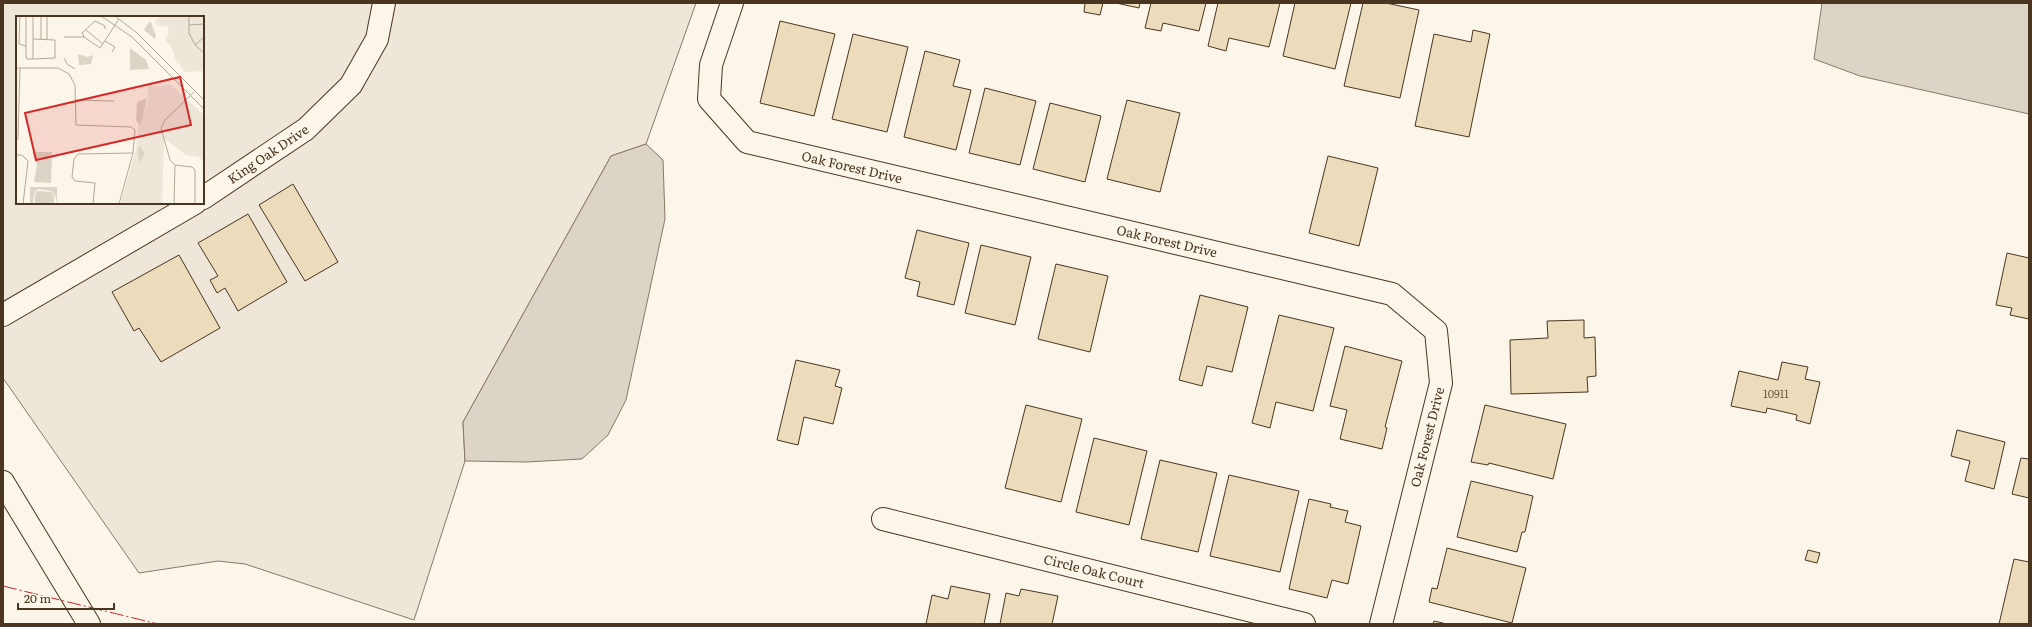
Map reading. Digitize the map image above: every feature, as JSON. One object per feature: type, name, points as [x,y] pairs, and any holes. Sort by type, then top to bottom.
[{"type":"street","name":"King Oak Drive","points":[[204,197],[306,130],[351,85],[377,39],[384,3]]},
{"type":"street","name":"Oak Forest Drive","points":[[732,3],[711,65],[709,99],[747,142],[1392,294],[1436,331],[1441,383],[1381,624]]},
{"type":"street","points":[[3,315],[193,204]]},
{"type":"street","points":[[3,482],[89,624]]},
{"type":"street","name":"Circle Oak Court","points":[[883,519],[1304,624]]},
{"type":"shaded area","points":[[3,3],[696,3],[646,144],[611,156],[463,422],[465,461],[414,620],[245,564],[218,561],[139,573],[3,378]]},
{"type":"shaded area","points":[[1822,3],[2029,3],[2029,114],[1860,76],[1814,59]]},
{"type":"shaded area","points":[[646,144],[663,160],[665,219],[626,400],[608,435],[582,459],[526,462],[465,461],[463,422],[611,156]]},
{"type":"building","points":[[1085,3],[1103,3],[1100,15],[1084,12]]},
{"type":"building","points":[[1116,3],[1140,3],[1139,8]]},
{"type":"building","points":[[1151,3],[1206,3],[1199,31],[1163,23],[1161,31],[1145,28]]},
{"type":"building","points":[[1218,3],[1280,3],[1269,47],[1229,38],[1226,51],[1208,46]]},
{"type":"building","points":[[1295,3],[1351,3],[1335,69],[1283,56]]},
{"type":"building","points":[[1363,3],[1386,3],[1419,10],[1400,98],[1344,86]]},
{"type":"building","points":[[780,21],[835,34],[814,116],[760,103]]},
{"type":"building","points":[[1473,30],[1490,34],[1469,137],[1415,126],[1434,34],[1471,42]]},
{"type":"building","points":[[853,34],[908,47],[887,132],[832,119]]},
{"type":"building","points":[[925,51],[960,60],[953,86],[971,90],[956,150],[904,137]]},
{"type":"building","points":[[985,88],[1036,101],[1020,165],[969,153]]},
{"type":"building","points":[[1127,100],[1180,113],[1160,192],[1107,179]]},
{"type":"building","points":[[1050,103],[1101,116],[1085,182],[1033,169]]},
{"type":"building","points":[[1328,156],[1378,168],[1359,246],[1309,233]]},
{"type":"building","points":[[293,184],[338,262],[305,281],[259,205]]},
{"type":"building","points":[[248,214],[287,282],[238,311],[225,288],[217,293],[210,280],[218,276],[198,243]]},
{"type":"building","points":[[917,230],[969,243],[954,305],[917,296],[920,282],[905,278]]},
{"type":"building","points":[[981,245],[1031,257],[1015,325],[965,313]]},
{"type":"building","points":[[2007,253],[2029,258],[2029,319],[2010,315],[2012,308],[1996,305]]},
{"type":"building","points":[[179,255],[220,328],[161,362],[139,328],[134,331],[112,292]]},
{"type":"building","points":[[1056,264],[1108,276],[1090,352],[1038,339]]},
{"type":"building","points":[[1200,295],[1248,307],[1232,372],[1207,366],[1202,386],[1179,380]]},
{"type":"building","points":[[1279,315],[1334,328],[1313,411],[1276,402],[1270,428],[1252,423]]},
{"type":"building","points":[[1584,320],[1584,338],[1595,337],[1596,376],[1587,377],[1588,392],[1511,394],[1510,340],[1548,338],[1547,321]]},
{"type":"building","points":[[1345,346],[1402,361],[1385,427],[1387,428],[1382,449],[1340,439],[1347,410],[1330,406]]},
{"type":"building","points":[[796,360],[840,370],[835,386],[842,388],[833,424],[804,417],[798,445],[777,440]]},
{"type":"building","points":[[1782,362],[1808,367],[1805,379],[1820,382],[1810,424],[1796,420],[1797,415],[1767,408],[1766,413],[1731,406],[1739,371],[1778,380]]},
{"type":"building","points":[[1026,405],[1082,419],[1061,502],[1005,488]]},
{"type":"building","points":[[1485,405],[1566,424],[1553,479],[1489,463],[1488,465],[1471,462]]},
{"type":"building","points":[[1957,430],[2005,442],[1994,489],[1965,481],[1970,461],[1951,456]]},
{"type":"building","points":[[1094,438],[1147,451],[1129,525],[1076,512]]},
{"type":"building","points":[[2021,458],[2029,459],[2029,498],[2012,494]]},
{"type":"building","points":[[1160,460],[1217,473],[1198,552],[1141,539]]},
{"type":"building","points":[[1229,475],[1299,491],[1280,572],[1210,556]]},
{"type":"building","points":[[1471,481],[1533,496],[1525,532],[1522,532],[1517,552],[1457,537]]},
{"type":"building","points":[[1309,499],[1331,504],[1330,507],[1348,511],[1345,522],[1361,526],[1348,584],[1332,580],[1327,598],[1289,589]]},
{"type":"building","points":[[1447,548],[1526,568],[1512,623],[1429,602],[1432,588],[1437,589]]},
{"type":"building","points":[[1808,550],[1820,553],[1817,563],[1805,560]]},
{"type":"building","points":[[2014,559],[2029,562],[2029,624],[1999,624]]},
{"type":"building","points":[[951,586],[990,594],[984,624],[926,624],[932,595],[948,599]]},
{"type":"building","points":[[1021,589],[1058,596],[1052,624],[1000,624],[1006,593],[1019,596]]},
{"type":"building","points":[[1434,621],[1447,624],[1433,624]]},
{"type":"power","points":[[3,586],[158,624]]}]
